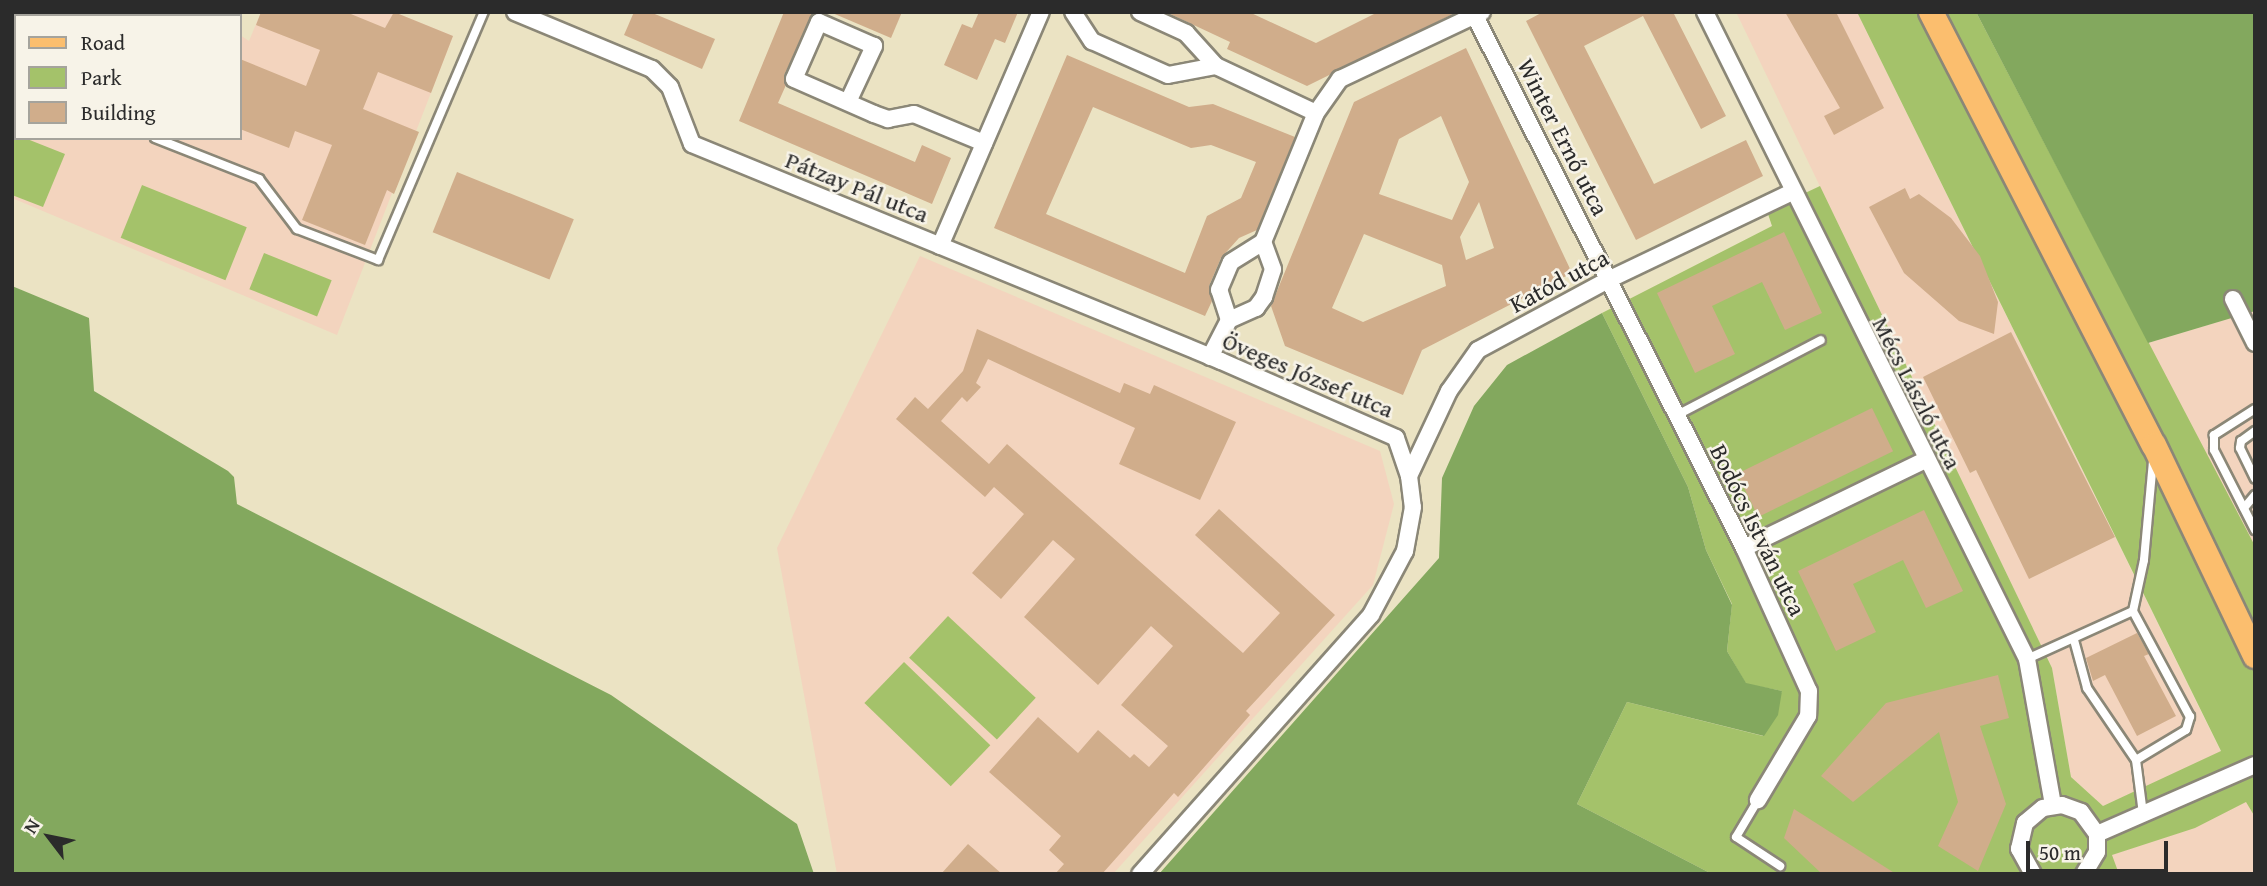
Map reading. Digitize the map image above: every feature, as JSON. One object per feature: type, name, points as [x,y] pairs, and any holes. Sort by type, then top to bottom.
[{"type":"main road","points":[[1931,12],[2154,445],[2255,656]]},
{"type":"street","name":"Pátzay Pál utca","points":[[515,12],[652,69],[670,87],[692,144],[940,246],[1041,12]]},
{"type":"street","points":[[1073,12],[1092,41],[1168,75],[1216,66]]},
{"type":"street","points":[[1140,12],[1186,33],[1216,66],[1316,113]]},
{"type":"street","name":"Mécs László utca","points":[[1705,12],[1925,460],[2027,659],[2053,805]]},
{"type":"street","points":[[1229,320],[1219,290],[1231,262],[1264,242],[1316,113],[1340,79],[1477,13]]},
{"type":"street","name":"Winter Ernő utca","points":[[1477,13],[1610,279]]},
{"type":"street","points":[[848,102],[874,46],[819,22],[794,79],[848,102],[888,119],[914,114],[984,143]]},
{"type":"street","name":"Katód utca","points":[[1409,476],[1449,391],[1478,350],[1610,279],[1792,192]]},
{"type":"street","points":[[1210,357],[1229,320],[1256,308],[1264,297],[1273,269],[1264,242]]},
{"type":"street","name":"Öveges József utca","points":[[940,246],[1210,357],[1396,438],[1409,476],[1413,507],[1405,551],[1371,615],[1140,874]]},
{"type":"street","name":"Bodócs István utca","points":[[1610,279],[1744,548],[1809,691],[1808,716],[1758,800]]},
{"type":"street","points":[[2234,299],[2255,343]]},
{"type":"street","points":[[1744,548],[1925,460]]},
{"type":"street","points":[[2097,834],[2255,765]]},
{"type":"street","points":[[2031,873],[2020,849],[2020,836],[2029,818],[2053,805],[2081,812],[2097,834],[2097,852],[2084,874]]},
{"type":"lane","points":[[160,140],[260,179],[297,229],[378,260],[484,12]]},
{"type":"lane","points":[[1677,415],[1821,340]]},
{"type":"lane","points":[[2255,409],[2214,435],[2214,450],[2255,530]]},
{"type":"lane","points":[[2255,430],[2241,441],[2240,448],[2255,480]]},
{"type":"lane","points":[[2136,760],[2186,730],[2190,717],[2133,611],[2144,560],[2154,445]]},
{"type":"lane","points":[[2244,508],[2255,495]]},
{"type":"lane","points":[[2027,659],[2133,611]]},
{"type":"lane","points":[[2074,640],[2087,688],[2136,760],[2143,814]]},
{"type":"lane","points":[[1758,800],[1736,837],[1780,866]]},
{"type":"shaded area","points":[[12,12],[102,14],[14,14],[14,140],[242,140],[242,36],[249,41],[261,12],[394,12],[453,36],[337,335],[12,198]]},
{"type":"shaded area","points":[[1736,12],[1857,12],[2221,752],[2103,806],[2071,777],[2052,668]]},
{"type":"shaded area","points":[[920,256],[1380,451],[1394,504],[1373,585],[1113,874],[837,874],[777,548]]},
{"type":"shaded area","points":[[2255,311],[2255,546],[2148,343]]},
{"type":"shaded area","points":[[2247,801],[2255,817],[2255,874],[2119,874],[2111,855],[2194,828]]},
{"type":"green space","points":[[1857,12],[1976,12],[2255,546],[2255,817],[2246,802],[2195,828],[2112,855],[2119,874],[1712,874],[1577,804],[1627,702],[1763,736],[1782,691],[1746,684],[1727,651],[1732,604],[1706,550],[1688,487],[1602,313],[1772,226],[1767,211],[1820,186],[2052,668],[2071,777],[2103,806],[2221,751]]},
{"type":"green space","points":[[1976,12],[2255,12],[2255,311],[2148,343]]},
{"type":"green space","points":[[12,133],[14,140],[30,140],[65,154],[43,207],[12,195]]},
{"type":"green space","points":[[142,185],[247,227],[225,280],[121,238]]},
{"type":"green space","points":[[264,253],[332,280],[317,317],[249,289]]},
{"type":"green space","points":[[12,286],[89,318],[94,391],[228,471],[234,477],[237,504],[611,695],[797,824],[814,874],[12,874]]},
{"type":"green space","points":[[1602,313],[1688,487],[1706,550],[1732,605],[1727,651],[1746,683],[1782,691],[1778,715],[1764,736],[1627,702],[1577,804],[1712,874],[1159,874],[1439,558],[1442,478],[1474,406],[1507,365]]},
{"type":"green space","points":[[948,616],[1036,698],[997,740],[909,658]]},
{"type":"green space","points":[[904,662],[990,745],[951,786],[864,703]]},
{"type":"building","points":[[261,12],[346,12],[385,28],[394,12],[453,36],[431,93],[378,72],[363,109],[419,132],[394,194],[387,190],[365,245],[302,220],[332,145],[295,131],[289,148],[242,130],[242,60],[306,86],[320,50],[256,25]]},
{"type":"building","points":[[634,12],[650,12],[715,39],[702,69],[624,35]]},
{"type":"building","points":[[784,12],[816,12],[784,75],[786,85],[778,103],[915,162],[922,145],[951,158],[932,204],[739,121]]},
{"type":"building","points":[[830,12],[902,12],[891,38]]},
{"type":"building","points":[[979,12],[1018,12],[1005,43],[995,39],[977,80],[944,65],[962,24],[972,28]]},
{"type":"building","points":[[1166,12],[1249,12],[1316,43],[1378,12],[1457,12],[1307,86],[1227,49],[1230,42]]},
{"type":"building","points":[[1543,12],[1673,12],[1726,116],[1701,129],[1643,16],[1584,46],[1654,184],[1746,140],[1763,176],[1636,240],[1526,21]]},
{"type":"building","points":[[1785,12],[1836,12],[1884,108],[1834,135],[1824,116],[1840,108]]},
{"type":"building","points":[[1466,48],[1572,273],[1422,350],[1403,395],[1285,346],[1271,306],[1354,102]],"holes":[[[1441,116],[1469,182],[1452,220],[1379,194],[1399,139]],[[1479,202],[1494,248],[1466,260],[1460,237]],[[1364,234],[1442,265],[1446,286],[1363,322],[1332,308]]]},
{"type":"building","points":[[1067,55],[1189,107],[1213,104],[1295,137],[1257,230],[1239,238],[1221,258],[1209,286],[1212,301],[1205,316],[994,228]],"holes":[[[1093,107],[1191,148],[1211,145],[1256,162],[1241,198],[1207,216],[1185,273],[1046,214]]]},
{"type":"building","points":[[457,172],[574,219],[549,279],[433,232]]},
{"type":"building","points":[[1905,188],[1910,199],[1919,194],[1951,218],[1980,256],[1998,302],[1994,334],[1959,321],[1904,273],[1869,207]]},
{"type":"building","points":[[1784,232],[1822,313],[1785,330],[1762,282],[1712,306],[1735,354],[1695,373],[1657,293]]},
{"type":"building","points":[[977,329],[1120,393],[1124,383],[1150,394],[1154,385],[1236,422],[1200,500],[1119,464],[1135,428],[988,359],[976,383],[981,387],[967,402],[962,397],[941,421],[989,464],[1007,444],[1243,653],[1280,613],[1195,535],[1219,509],[1335,615],[1246,711],[1250,715],[1178,797],[1174,793],[1102,874],[1055,874],[1064,864],[1049,850],[1061,836],[989,772],[1038,717],[1078,753],[1098,730],[1130,758],[1134,754],[1149,767],[1168,746],[1121,705],[1173,646],[1151,626],[1098,685],[1024,617],[1075,559],[1053,540],[1001,599],[972,573],[1024,514],[994,487],[985,497],[896,419],[915,397],[928,409],[963,371]]},
{"type":"building","points":[[2011,332],[2115,537],[2029,579],[1976,470],[1970,473],[1923,377]]},
{"type":"building","points":[[1872,408],[1893,451],[1758,517],[1737,474]]},
{"type":"building","points":[[1924,510],[1963,591],[1926,608],[1903,560],[1853,584],[1876,632],[1836,651],[1798,571]]},
{"type":"building","points":[[2137,633],[2149,654],[2144,656],[2176,716],[2137,736],[2105,675],[2093,681],[2086,658]]},
{"type":"building","points":[[1998,675],[2009,718],[1980,726],[2006,804],[1978,871],[1938,846],[1958,802],[1939,732],[1853,802],[1821,776],[1886,703]]},
{"type":"building","points":[[1794,809],[1896,874],[1822,874],[1784,838]]},
{"type":"building","points":[[968,844],[1002,874],[941,874]]}]
